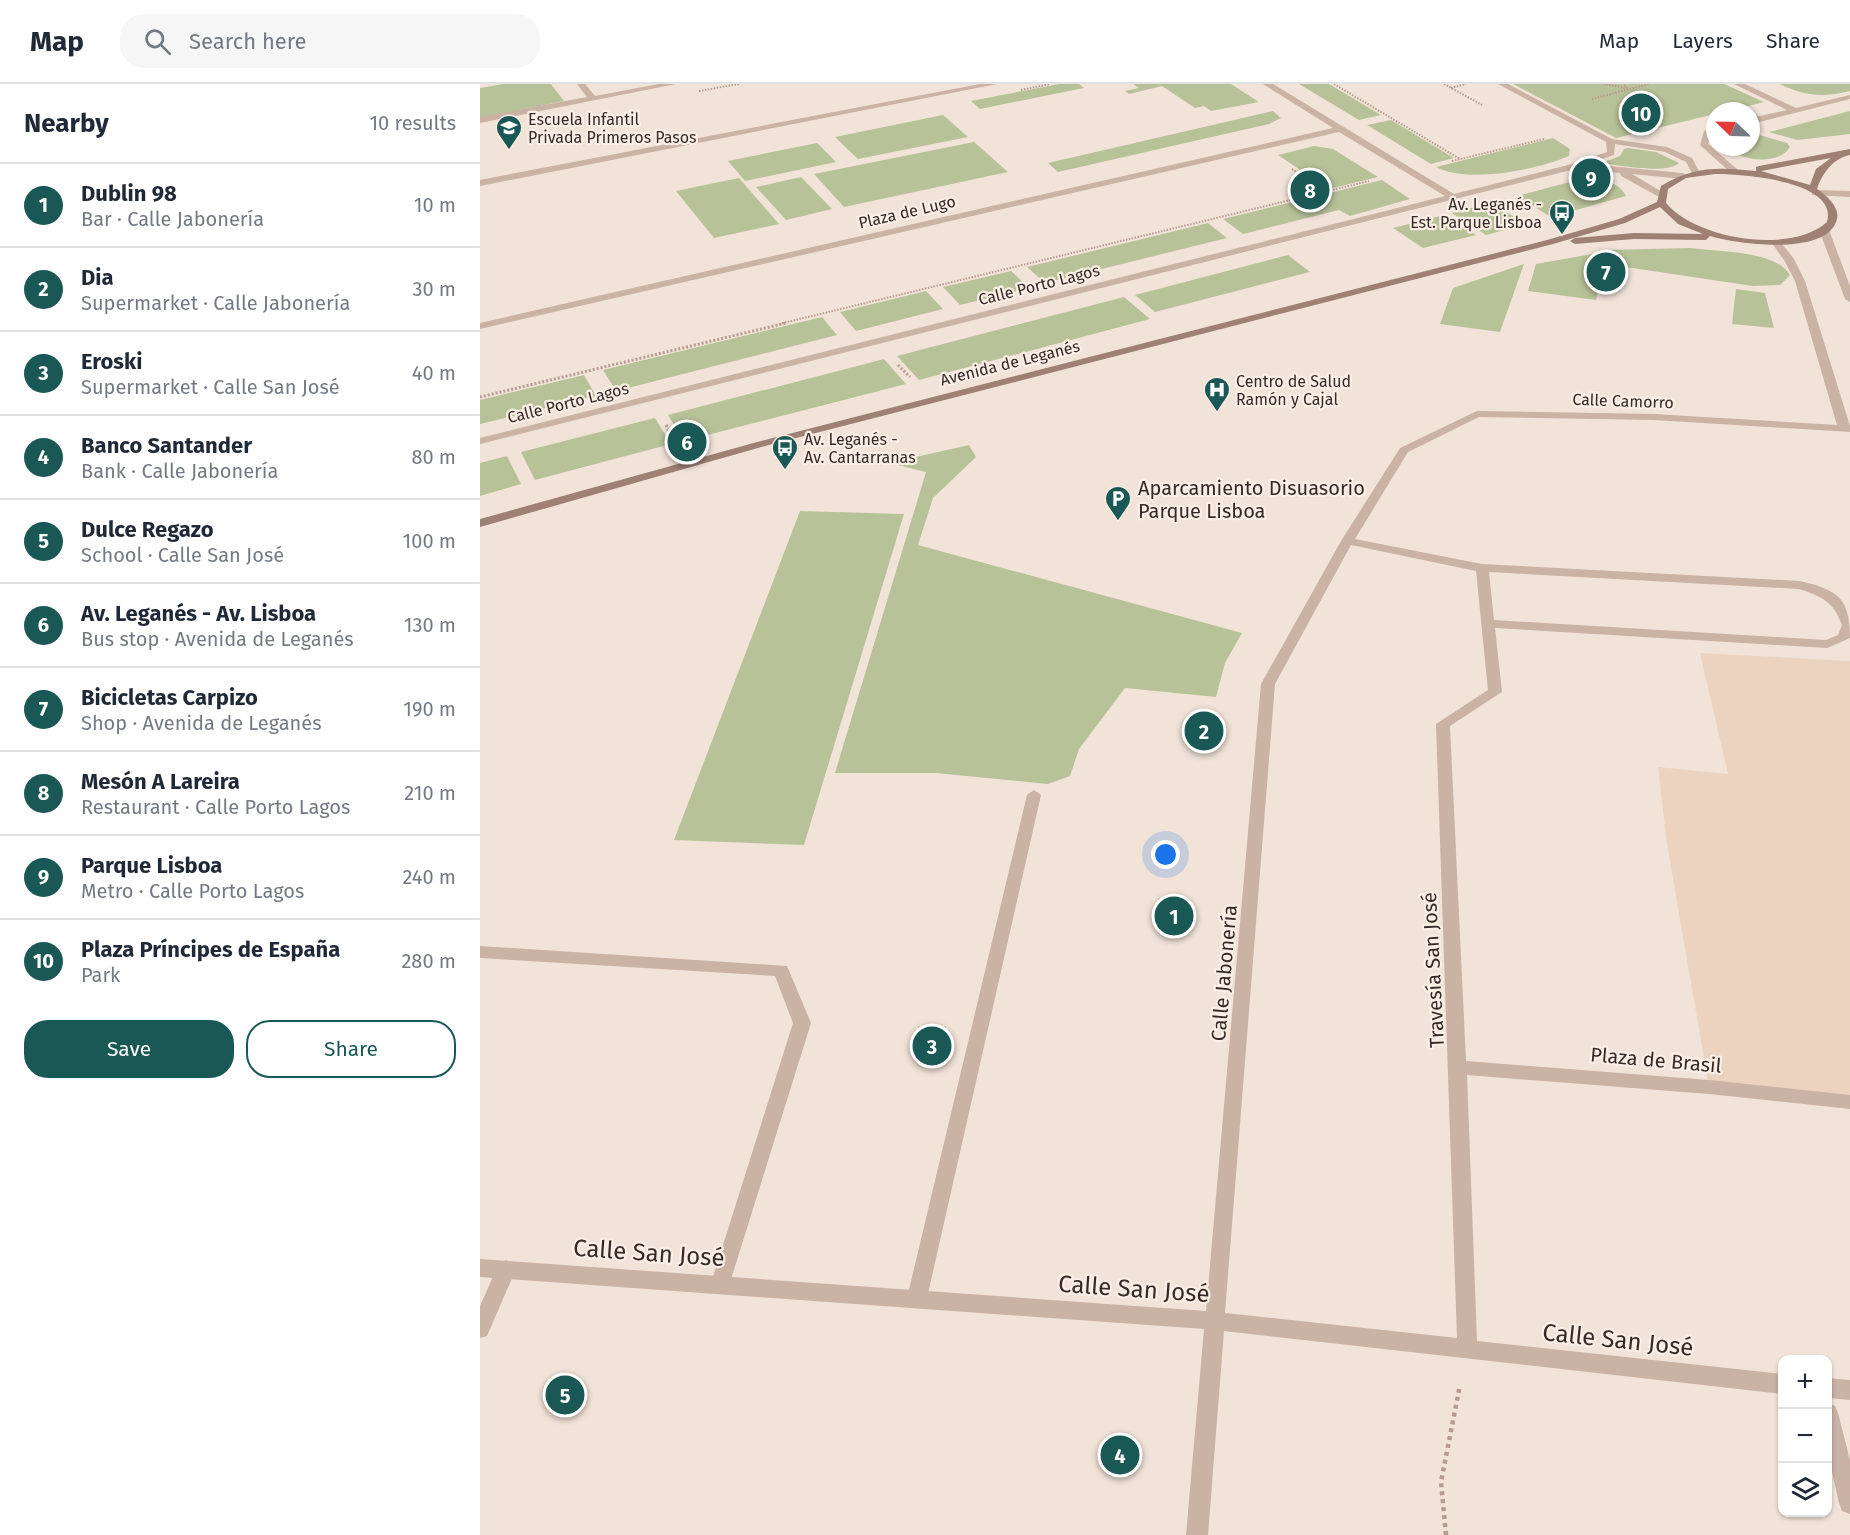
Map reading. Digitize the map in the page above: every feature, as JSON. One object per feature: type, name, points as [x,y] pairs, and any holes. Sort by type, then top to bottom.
[{"type":"street","points":[[581,84],[593,99]]},
{"type":"street","points":[[480,120],[672,84]]},
{"type":"street","points":[[480,183],[993,84]]},
{"type":"street","points":[[1267,84],[1451,196]]},
{"type":"street","points":[[1502,84],[1610,141],[1647,145],[1689,160],[1696,173]]},
{"type":"street","points":[[1738,84],[1794,110]]},
{"type":"street","points":[[1760,119],[1850,97]]},
{"type":"street","name":"Plaza de Lugo","points":[[480,326],[1340,129]]},
{"type":"street","points":[[1575,166],[1611,153],[1610,141]]},
{"type":"street","points":[[1683,176],[1775,167],[1846,152]]},
{"type":"street","points":[[1814,192],[1819,171],[1846,152]]},
{"type":"street","points":[[1661,199],[1669,214],[1684,224],[1730,239],[1776,242],[1796,240],[1824,230],[1832,221],[1832,212],[1827,202],[1814,192],[1774,177],[1736,171],[1718,156]]},
{"type":"street","name":"Calle Porto Lagos","points":[[480,441],[1575,166],[1683,176]]},
{"type":"street","name":"Calle Porto Lagos","points":[[1607,168],[1637,179],[1661,199]]},
{"type":"street","name":"Avenida de Leganés","points":[[480,523],[761,444],[1550,242],[1622,221],[1661,199],[1664,188],[1683,176]]},
{"type":"street","points":[[1814,192],[1850,194]]},
{"type":"street","points":[[1824,230],[1850,299]]},
{"type":"street","name":"Avenida de Leganés","points":[[1550,242],[1634,236],[1730,239]]},
{"type":"street","points":[[1776,242],[1789,259],[1800,281],[1847,429]]},
{"type":"street","name":"Calle Camorro","points":[[1404,450],[1477,414],[1654,417],[1847,429]]},
{"type":"street","name":"Calle Jabonería","points":[[1197,1535],[1217,1321],[1268,684],[1347,541],[1404,450]]},
{"type":"street","points":[[1347,541],[1482,568],[1800,585],[1822,592],[1842,606],[1848,625],[1843,638],[1827,644],[1488,624]]},
{"type":"street","name":"Travesía San José","points":[[1467,1350],[1458,1067],[1443,724],[1495,692],[1482,568]]},
{"type":"street","points":[[917,1298],[1034,795]]},
{"type":"street","points":[[480,952],[781,970],[802,1023],[721,1283]]},
{"type":"street","name":"Plaza de Brasil","points":[[1458,1067],[1709,1087],[1850,1102]]},
{"type":"street","name":"Calle San José","points":[[480,1268],[721,1283],[1217,1321],[1778,1384]]},
{"type":"street","points":[[480,1329],[506,1269]]},
{"type":"street","points":[[1832,1388],[1850,1390]]},
{"type":"street","points":[[1832,1433],[1850,1503]]},
{"type":"path","points":[[1334,84],[1460,159]]},
{"type":"path","points":[[1450,88],[1466,84]]},
{"type":"path","points":[[1603,84],[1628,88],[1624,84]]},
{"type":"path","points":[[480,397],[1327,192],[1547,138],[1549,135]]},
{"type":"path","points":[[1288,167],[1335,197]]},
{"type":"path","points":[[896,362],[917,384]]},
{"type":"path","points":[[665,423],[679,448]]},
{"type":"path","points":[[1446,1535],[1441,1482],[1467,1350]]},
{"type":"green space","points":[[503,84],[551,84],[564,101],[480,118],[480,88]]},
{"type":"green space","points":[[1059,84],[1079,84],[1084,88],[980,109],[971,101]]},
{"type":"green space","points":[[1133,84],[1231,84],[1259,102],[1211,111],[1204,106],[1195,108],[1162,86],[1129,94],[1125,91],[1139,88]]},
{"type":"green space","points":[[1299,84],[1329,84],[1381,115],[1359,120]]},
{"type":"green space","points":[[1513,84],[1724,84],[1764,102],[1706,102],[1706,116],[1616,138]]},
{"type":"green space","points":[[1779,84],[1850,84],[1850,91],[1831,95],[1814,95]]},
{"type":"green space","points":[[1273,111],[1281,118],[1269,124],[1058,172],[1048,163]]},
{"type":"green space","points":[[1850,111],[1850,134],[1797,140],[1769,132]]},
{"type":"green space","points":[[943,115],[968,137],[858,159],[835,137]]},
{"type":"green space","points":[[1391,120],[1454,158],[1431,164],[1367,125]]},
{"type":"green space","points":[[1760,135],[1787,143],[1790,147],[1785,153],[1771,159],[1743,156],[1760,156]]},
{"type":"green space","points":[[1553,138],[1570,149],[1569,156],[1539,166],[1484,175],[1450,172],[1436,167]]},
{"type":"green space","points":[[974,142],[1008,172],[844,207],[814,174]]},
{"type":"green space","points":[[817,143],[836,162],[745,181],[728,161]]},
{"type":"green space","points":[[1314,146],[1333,149],[1378,177],[1329,189],[1278,155]]},
{"type":"green space","points":[[1624,149],[1656,152],[1679,163],[1673,167],[1653,169],[1602,163],[1620,156]]},
{"type":"green space","points":[[801,177],[832,209],[786,220],[756,187]]},
{"type":"green space","points":[[739,178],[779,224],[714,238],[676,191]]},
{"type":"green space","points":[[1588,179],[1615,185],[1626,196],[1551,217],[1517,196],[1577,180]]},
{"type":"green space","points":[[1382,180],[1410,199],[1350,216],[1339,210],[1243,234],[1223,219]]},
{"type":"green space","points":[[1491,203],[1526,224],[1486,235],[1452,213]]},
{"type":"green space","points":[[1444,215],[1476,235],[1423,248],[1393,228]]},
{"type":"green space","points":[[1208,223],[1227,238],[1045,283],[1027,267]]},
{"type":"green space","points":[[1690,248],[1759,257],[1783,267],[1790,275],[1780,285],[1753,286],[1612,265],[1606,250]]},
{"type":"green space","points":[[1598,253],[1604,267],[1596,300],[1528,291],[1536,264]]},
{"type":"green space","points":[[1288,255],[1310,272],[1155,312],[1135,295]]},
{"type":"green space","points":[[1524,264],[1500,332],[1440,324],[1453,288]]},
{"type":"green space","points":[[1011,271],[1029,288],[960,305],[943,287]]},
{"type":"green space","points":[[1736,289],[1765,293],[1774,328],[1732,324]]},
{"type":"green space","points":[[926,291],[943,309],[856,331],[840,312]]},
{"type":"green space","points":[[1124,297],[1150,319],[919,380],[897,356]]},
{"type":"green space","points":[[822,317],[837,335],[616,391],[603,370]]},
{"type":"green space","points":[[884,359],[906,384],[684,441],[668,415]]},
{"type":"green space","points":[[584,375],[596,396],[480,424],[480,400]]},
{"type":"green space","points":[[655,418],[671,444],[535,480],[521,452]]},
{"type":"green space","points":[[969,445],[976,457],[933,498],[918,545],[1242,633],[1225,663],[1216,697],[1125,688],[1079,749],[1070,776],[1048,784],[936,773],[835,773],[926,472],[889,463]]},
{"type":"green space","points":[[507,456],[521,484],[480,496],[480,463]]},
{"type":"green space","points":[[800,511],[904,514],[804,845],[674,840]]},
{"type":"shaded area","points":[[1700,653],[1850,661],[1850,1102],[1709,1087],[1667,844],[1658,767],[1728,774]]},
{"type":"place","name":"Plaza Príncipes de España","points":[[1641,113]]},
{"type":"place","name":"Escuela Infantil Privada Primeros Pasos","points":[[509,151]]},
{"type":"place","name":"Parque Lisboa","points":[[1591,178]]},
{"type":"place","name":"Mesón A Lareira","points":[[1310,190]]},
{"type":"place","name":"Av. Leganés - Est. Parque Lisboa","points":[[1562,236]]},
{"type":"place","name":"Bicicletas Carpizo","points":[[1606,272]]},
{"type":"place","name":"Centro de Salud Ramón y Cajal","points":[[1217,413]]},
{"type":"place","name":"Av. Leganés - Av. Lisboa","points":[[687,442]]},
{"type":"place","name":"Av. Leganés - Av. Cantarranas","points":[[785,471]]},
{"type":"place","name":"Aparcamiento Disuasorio Parque Lisboa","points":[[1118,522]]},
{"type":"place","name":"Dia","points":[[1204,731]]},
{"type":"place","name":"Dublin 98","points":[[1174,916]]},
{"type":"place","name":"Eroski","points":[[932,1046]]},
{"type":"place","name":"Dulce Regazo","points":[[565,1395]]},
{"type":"place","name":"Banco Santander","points":[[1120,1455]]}]
